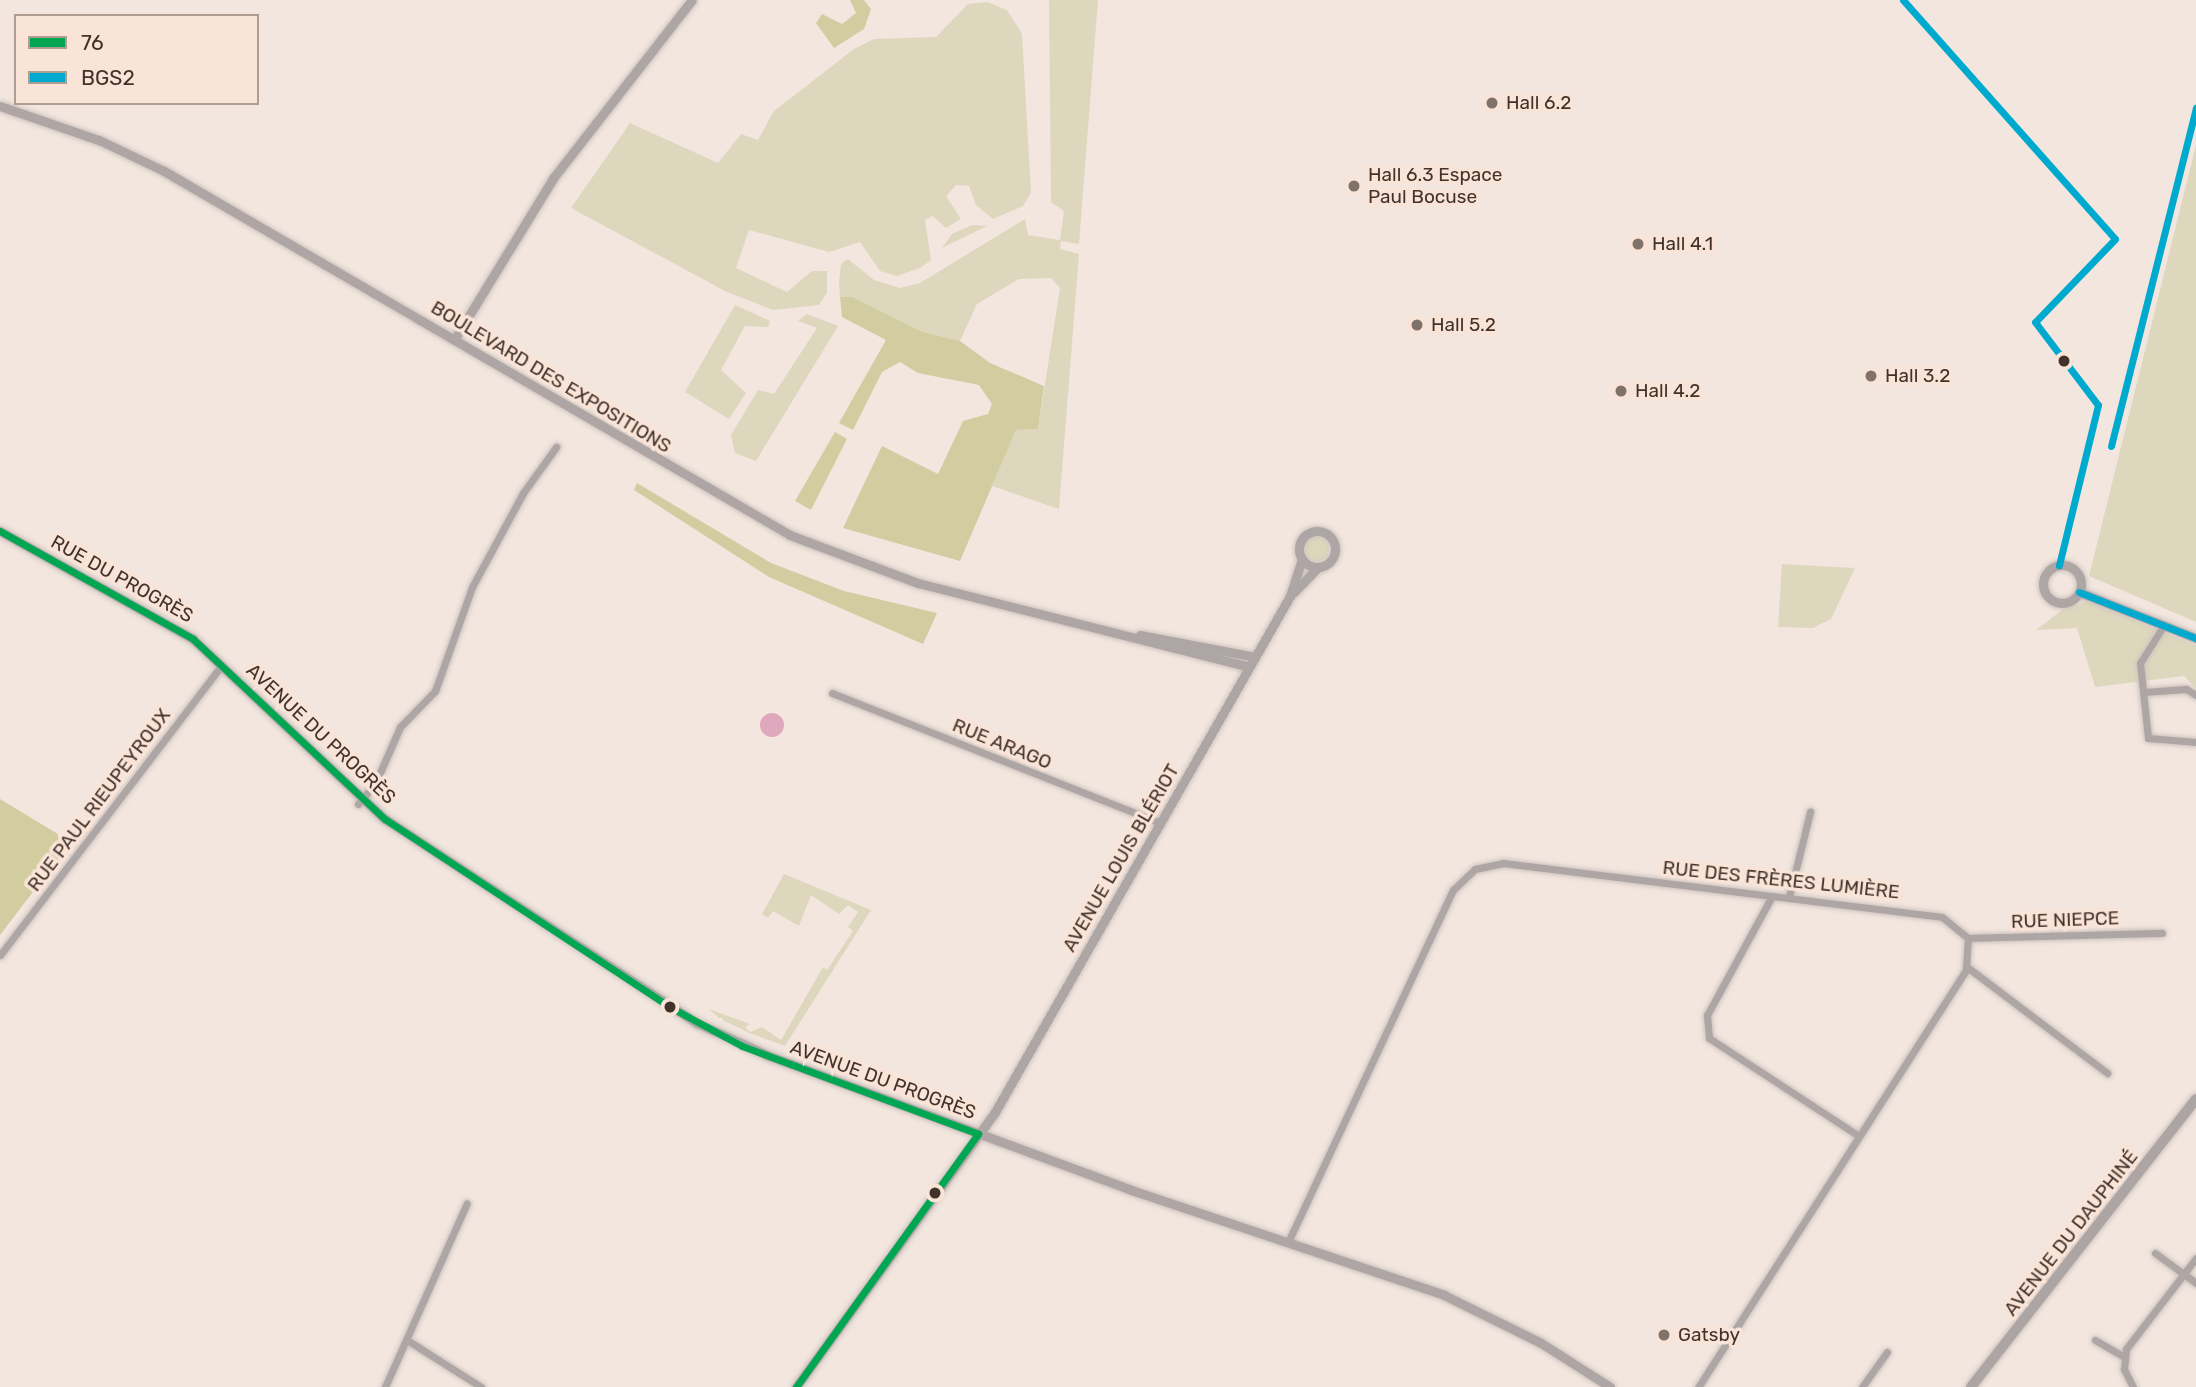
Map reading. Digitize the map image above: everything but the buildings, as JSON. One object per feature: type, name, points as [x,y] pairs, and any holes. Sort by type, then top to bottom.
[{"type":"main road","name":"AVENUE DU DAUPHINÉ","points":[[1971,1387],[2196,1099]]},
{"type":"street","points":[[454,340],[554,177],[692,0]]},
{"type":"street","name":"BOULEVARD DES EXPOSITIONS","points":[[0,106],[152,165],[790,535],[901,578],[1250,667]]},
{"type":"street","points":[[360,802],[400,727],[435,691],[472,587],[556,447]]},
{"type":"street","name":"RUE DU PROGRÈS","points":[[0,531],[156,616],[222,665]]},
{"type":"street","name":"AVENUE LOUIS BLÉRIOT","points":[[796,1387],[978,1134],[1161,823],[1290,596],[1302,559],[1302,540],[1323,532],[1335,551],[1290,596]]},
{"type":"street","points":[[1302,559],[1318,567]]},
{"type":"street","points":[[2070,566],[2081,580],[2080,592],[2068,602],[2053,600],[2043,587],[2045,575],[2053,567],[2070,566]]},
{"type":"street","points":[[2080,592],[2196,638]]},
{"type":"street","points":[[2164,625],[2142,653],[2143,692],[2150,742],[2196,742]]},
{"type":"street","name":"BOULEVARD DES EXPOSITIONS","points":[[1104,630],[1255,657]]},
{"type":"street","name":"AVENUE DU PROGRÈS","points":[[222,665],[360,802],[696,1023],[978,1134],[1479,1311],[1610,1387]]},
{"type":"street","name":"RUE PAUL RIEUPEYROUX","points":[[0,955],[222,665]]},
{"type":"street","points":[[2143,692],[2186,689],[2196,695]]},
{"type":"street","name":"RUE ARAGO","points":[[832,693],[1161,823]]},
{"type":"street","points":[[1788,897],[1810,812]]},
{"type":"street","name":"RUE DES FRÈRES LUMIÈRE","points":[[1288,1242],[1462,877],[1503,863],[1931,913],[1968,938]]},
{"type":"street","points":[[1772,895],[1707,1015],[1709,1038],[1859,1136]]},
{"type":"street","name":"RUE NIEPCE","points":[[1968,938],[2162,933]]},
{"type":"street","points":[[1698,1387],[1967,967],[1968,938]]},
{"type":"street","points":[[1967,967],[2107,1073]]},
{"type":"street","points":[[385,1387],[467,1203]]},
{"type":"street","points":[[2155,1253],[2196,1283]]},
{"type":"street","points":[[2124,1357],[2143,1327],[2196,1258]]},
{"type":"street","points":[[407,1340],[481,1387]]},
{"type":"street","points":[[2095,1340],[2124,1357],[2133,1387]]},
{"type":"street","points":[[1861,1387],[1887,1352]]},
{"type":"shaded area","points":[[850,0],[864,0],[871,9],[864,29],[834,48],[816,23],[822,14],[842,24],[856,13]]},
{"type":"shaded area","points":[[1049,0],[1098,0],[1079,244],[1061,241],[1060,249],[1079,254],[1059,509],[992,486],[1016,430],[1038,429],[1060,288],[1051,278],[1019,279],[977,304],[960,341],[923,332],[853,297],[840,297],[839,283],[841,264],[848,259],[874,280],[900,288],[920,283],[1025,219],[1028,235],[1060,240],[1064,211],[1051,202]]},
{"type":"shaded area","points":[[987,2],[1007,10],[1022,34],[1031,193],[1023,206],[993,219],[976,205],[969,186],[956,185],[946,196],[961,219],[946,228],[933,216],[925,220],[931,260],[920,268],[897,276],[880,271],[860,242],[829,252],[749,230],[736,268],[787,292],[812,271],[827,271],[827,293],[819,305],[773,310],[725,291],[571,208],[630,123],[718,163],[741,134],[758,140],[774,111],[854,49],[874,39],[936,37],[968,4]]},
{"type":"shaded area","points":[[2196,145],[2196,622],[2089,576]]},
{"type":"shaded area","points":[[972,225],[987,226],[942,248],[952,234]]},
{"type":"shaded area","points":[[840,297],[853,297],[923,332],[960,341],[990,363],[1044,386],[1038,429],[1016,430],[960,561],[843,528],[882,446],[938,474],[963,421],[988,414],[992,404],[979,385],[918,373],[900,362],[882,372],[853,430],[839,423],[886,340],[842,317]]},
{"type":"shaded area","points":[[735,305],[770,321],[768,327],[745,326],[721,370],[746,393],[729,419],[685,392]]},
{"type":"shaded area","points":[[807,314],[838,326],[756,461],[735,453],[731,435],[758,390],[774,394],[817,328],[798,321]]},
{"type":"shaded area","points":[[835,432],[847,439],[811,510],[795,501]]},
{"type":"shaded area","points":[[637,483],[771,563],[844,591],[937,613],[923,644],[769,577],[634,490]]},
{"type":"shaded area","points":[[1317,537],[1328,544],[1329,549],[1322,560],[1317,561],[1306,554],[1305,549],[1312,538]]},
{"type":"shaded area","points":[[1782,564],[1855,568],[1831,619],[1813,628],[1778,627]]},
{"type":"shaded area","points":[[2087,601],[2196,646],[2196,688],[2184,676],[2095,687],[2077,628],[2036,630],[2062,610]]},
{"type":"shaded area","points":[[772,713],[781,716],[784,725],[781,734],[772,737],[763,734],[760,725],[763,716]]},
{"type":"shaded area","points":[[0,799],[71,842],[0,935]]},
{"type":"shaded area","points":[[784,874],[871,910],[785,1046],[752,1034],[724,1021],[709,1009],[750,1024],[745,1027],[750,1032],[762,1027],[781,1040],[823,967],[827,970],[853,931],[848,927],[858,912],[848,905],[839,914],[811,895],[799,926],[773,911],[768,918],[762,914]]},
{"type":"transit line","name":"BGS2","points":[[1903,0],[2115,239],[2035,322],[2098,405],[2059,565]]},
{"type":"transit line","name":"BGS2","points":[[2111,446],[2196,107]]},
{"type":"transit line","name":"76","points":[[0,531],[193,639],[385,819],[670,1007],[742,1046],[978,1134]]},
{"type":"transit line","name":"BGS2","points":[[2079,592],[2196,638]]},
{"type":"transit line","name":"76","points":[[796,1387],[978,1134]]},
{"type":"place","name":"Hall 6.2","points":[[1492,103]]},
{"type":"place","name":"Hall 6.3 Espace Paul Bocuse","points":[[1354,186]]},
{"type":"place","name":"Hall 4.1","points":[[1638,244]]},
{"type":"place","name":"Hall 5.2","points":[[1417,325]]},
{"type":"place","name":"Hall 3.2","points":[[1871,376]]},
{"type":"place","name":"Hall 4.2","points":[[1621,391]]},
{"type":"place","name":"Gatsby","points":[[1664,1335]]}]
